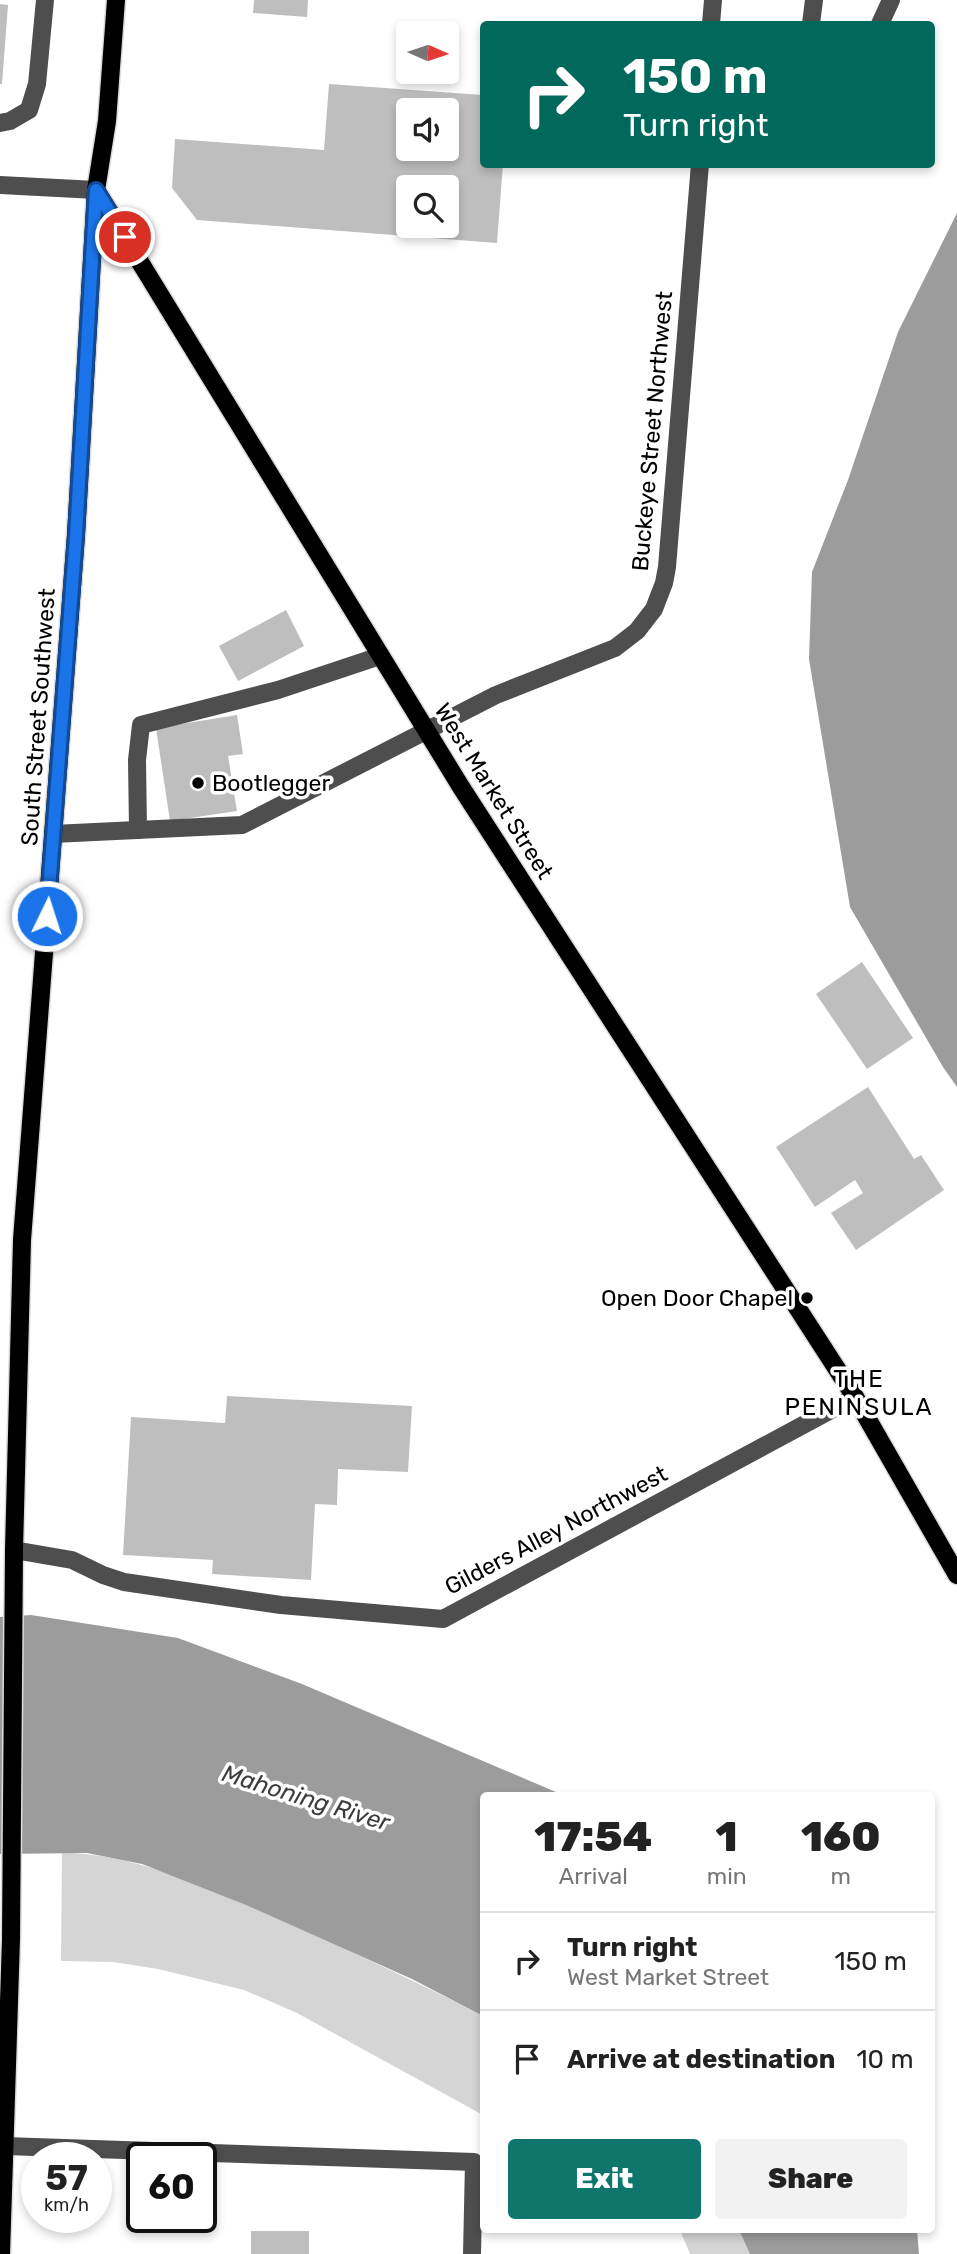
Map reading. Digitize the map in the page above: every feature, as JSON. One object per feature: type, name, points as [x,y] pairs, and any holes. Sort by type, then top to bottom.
[{"type":"main road","points":[[96,190],[107,121],[116,0]]},
{"type":"main road","name":"West Market Street","points":[[96,190],[380,656],[429,731],[461,788],[855,1397],[957,1575]]},
{"type":"main road","name":"South Street Southwest","points":[[1,2254],[11,1939],[13,1550],[22,1240],[76,535],[96,190]]},
{"type":"street","points":[[0,123],[10,121],[29,110],[37,84],[44,0]]},
{"type":"street","points":[[711,21],[713,0]]},
{"type":"street","points":[[811,21],[814,0]]},
{"type":"street","points":[[881,21],[891,0]]},
{"type":"street","name":"Buckeye Street Northwest","points":[[53,834],[242,825],[496,695],[615,648],[637,631],[654,609],[667,567],[700,168]]},
{"type":"street","points":[[0,186],[96,190]]},
{"type":"street","points":[[138,830],[137,760],[141,725],[278,690],[380,656]]},
{"type":"street","name":"Gilders Alley Northwest","points":[[13,1550],[72,1560],[103,1575],[124,1581],[281,1605],[443,1619],[855,1397]]},
{"type":"street","points":[[5,2146],[474,2162],[472,2254]]},
{"type":"shaded area","points":[[62,1853],[119,1860],[176,1876],[360,1956],[480,2014],[480,2113],[297,2013],[244,1990],[158,1969],[113,1962],[61,1961]]},
{"type":"shaded area","points":[[681,2233],[740,2233],[750,2254],[690,2254]]},
{"type":"water","points":[[957,213],[957,1087],[850,907],[809,659],[812,572],[848,480],[898,332]]},
{"type":"water","name":"Mahoning River","points":[[31,1615],[178,1638],[302,1684],[556,1792],[480,1792],[480,2014],[412,1979],[246,1905],[142,1864],[87,1853],[0,1854],[0,1617]]},
{"type":"water","points":[[740,2233],[917,2233],[919,2254],[750,2254]]},
{"type":"building","points":[[254,0],[308,0],[307,17],[253,13]]},
{"type":"building","points":[[0,4],[8,5],[2,84],[0,84]]},
{"type":"building","points":[[329,84],[480,95],[480,168],[503,168],[497,243],[432,238],[459,238],[459,175],[396,175],[396,235],[197,220],[172,188],[175,139],[324,150]]},
{"type":"building","points":[[286,610],[304,646],[238,681],[219,646]]},
{"type":"building","name":"Bootlegger","points":[[237,715],[243,754],[228,756],[237,811],[170,821],[156,728]]},
{"type":"building","points":[[862,962],[913,1038],[867,1069],[816,994]]},
{"type":"building","points":[[868,1087],[914,1159],[921,1155],[944,1190],[856,1250],[831,1213],[863,1193],[855,1180],[815,1207],[776,1147]]},
{"type":"building","points":[[227,1396],[412,1406],[408,1472],[338,1469],[337,1505],[315,1504],[311,1580],[212,1574],[213,1560],[123,1555],[131,1417],[225,1423]]},
{"type":"building","points":[[251,2231],[309,2231],[309,2254],[251,2254]]},
{"type":"place","name":"Bootlegger","points":[[198,783]]},
{"type":"place","name":"Open Door Chapel","points":[[807,1298]]},
{"type":"district","name":"THE PENINSULA","points":[[859,1393]]},
{"type":"route","points":[[47,916],[76,535],[96,190],[125,237]]}]
